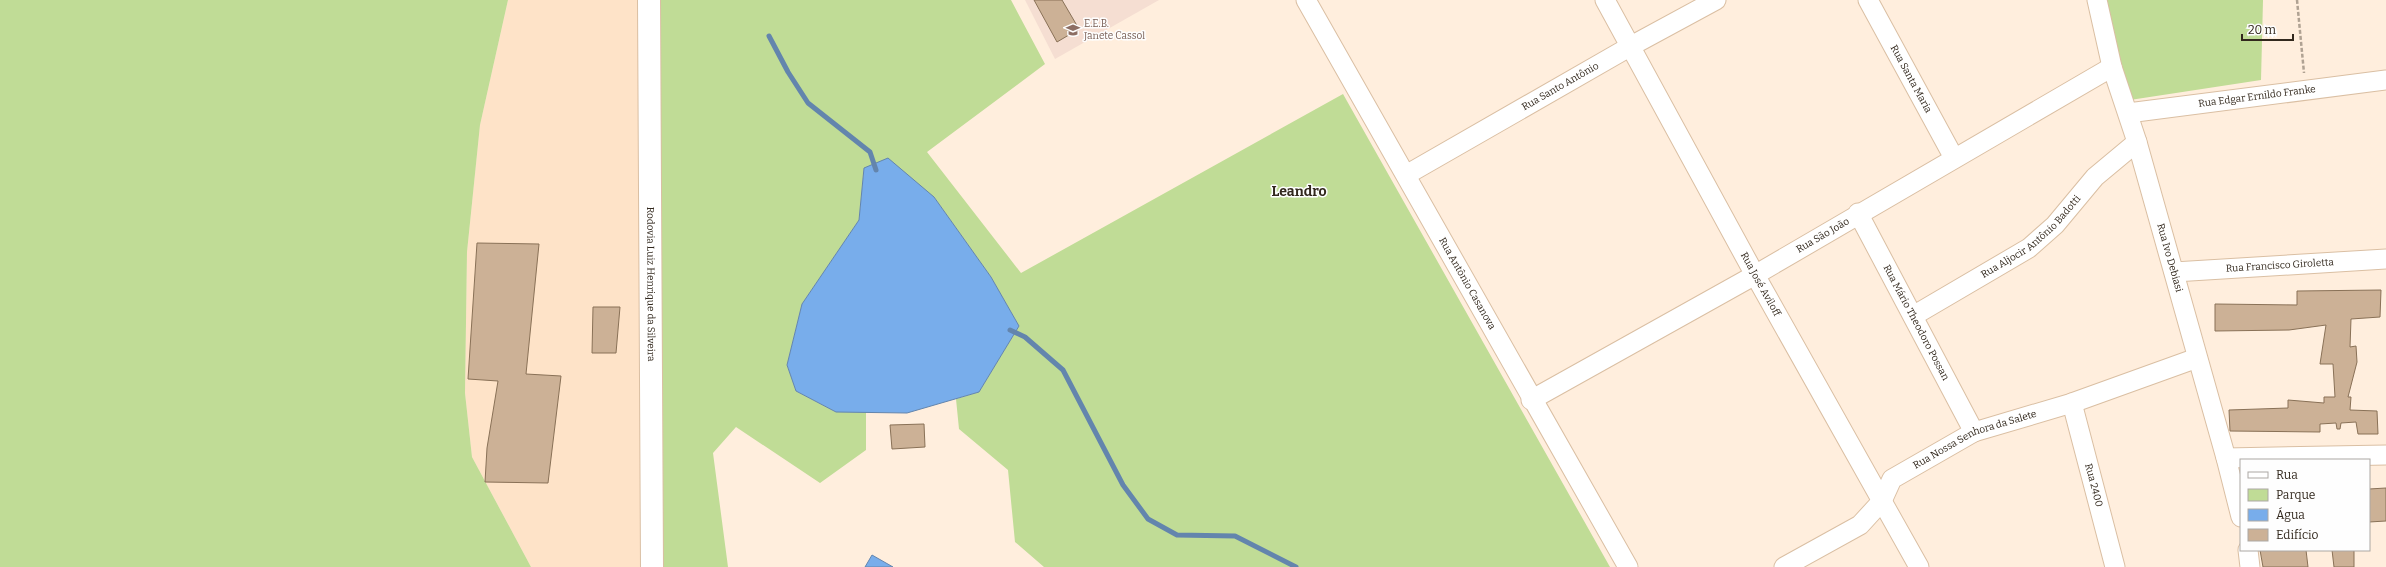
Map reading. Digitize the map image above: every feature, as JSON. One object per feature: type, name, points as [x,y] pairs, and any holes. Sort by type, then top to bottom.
[{"type":"main road","name":"Rodovia Luiz Henrique da Silveira","points":[[649,0],[652,567]]},
{"type":"street","name":"Rua Antônio Casanova","points":[[1306,0],[1406,175],[1531,400],[1628,567]]},
{"type":"street","name":"Rua José Aviloff","points":[[1605,0],[1755,275],[1919,567]]},
{"type":"street","name":"Rua Santo Antônio","points":[[1406,175],[1631,46],[1716,0]]},
{"type":"street","name":"Rua Santa Maria","points":[[1868,0],[1954,158]]},
{"type":"street","name":"Rua Ivo Debiasi","points":[[2097,0],[2112,67],[2137,142],[2240,512]]},
{"type":"street","name":"Rua São João","points":[[1531,400],[1755,275],[1858,213],[2112,67]]},
{"type":"street","name":"Rua Edgar Ernildo Franke","points":[[2128,113],[2306,89],[2386,80]]},
{"type":"street","name":"Rua Aljocir Antônio Badotti","points":[[1913,316],[2030,248],[2055,225],[2095,177],[2137,142]]},
{"type":"street","name":"Rua Mário Theodoro Possan","points":[[1858,213],[1974,432]]},
{"type":"street","name":"Rua Francisco Giroletta","points":[[2174,272],[2386,259]]},
{"type":"street","name":"Rua Nossa Senhora da Salete","points":[[1784,567],[1860,525],[1882,502],[1892,479],[1974,432],[2072,403],[2197,358]]},
{"type":"street","name":"Rua 2400","points":[[2072,403],[2115,567]]},
{"type":"street","points":[[2226,458],[2386,455]]},
{"type":"street","points":[[2248,551],[2250,567]]},
{"type":"path","points":[[2297,0],[2306,89]]},
{"type":"shaded area","points":[[508,0],[657,0],[659,567],[531,567],[472,457],[465,393],[467,252],[480,125]]},
{"type":"shaded area","name":"E.E.B. Janete Cassol","points":[[1025,0],[1159,0],[1055,59]]},
{"type":"green space","points":[[0,0],[508,0],[480,125],[467,252],[465,393],[472,457],[531,567],[0,567]]},
{"type":"green space","points":[[657,0],[1011,0],[1045,64],[927,152],[1021,273],[1343,94],[1610,567],[1044,567],[1015,542],[1008,470],[959,429],[956,399],[979,392],[1019,326],[991,277],[934,197],[864,168],[859,220],[802,304],[787,365],[796,391],[836,412],[866,412],[866,450],[820,483],[736,427],[713,453],[728,567],[659,567]]},
{"type":"green space","points":[[2104,0],[2263,0],[2261,80],[2130,100]]},
{"type":"water","points":[[888,158],[934,197],[991,277],[1019,326],[979,392],[907,413],[836,412],[796,391],[787,365],[802,304],[859,220],[864,168]]},
{"type":"water","points":[[872,555],[893,567],[865,567]]},
{"type":"building","points":[[1034,0],[1062,0],[1079,29],[1057,42]]},
{"type":"building","points":[[477,243],[539,244],[526,374],[561,376],[548,483],[485,482],[487,448],[498,381],[468,379]]},
{"type":"building","points":[[2381,290],[2380,317],[2351,319],[2350,347],[2356,346],[2357,362],[2348,397],[2351,397],[2350,410],[2377,411],[2378,434],[2358,434],[2356,422],[2341,423],[2340,429],[2337,429],[2336,423],[2320,424],[2320,432],[2230,431],[2229,410],[2288,408],[2288,400],[2324,403],[2324,397],[2335,397],[2333,364],[2320,364],[2326,325],[2289,330],[2215,331],[2215,304],[2297,305],[2297,291]]},
{"type":"building","points":[[593,307],[620,307],[616,353],[592,353]]},
{"type":"building","points":[[924,424],[925,447],[892,449],[890,425]]},
{"type":"building","points":[[2386,488],[2386,521],[2370,522],[2370,489]]},
{"type":"building","points":[[2260,551],[2306,551],[2308,567],[2263,567]]},
{"type":"building","points":[[2332,551],[2354,551],[2354,567],[2334,567]]},
{"type":"waterway","points":[[769,36],[788,72],[808,103],[870,152],[876,170]]},
{"type":"waterway","points":[[1010,330],[1025,337],[1063,370],[1123,485],[1148,519],[1177,535],[1235,536],[1296,567]]},
{"type":"place","name":"E.E.B. Janete Cassol","points":[[1073,30]]},
{"type":"district","name":"Leandro","points":[[1299,191]]}]
